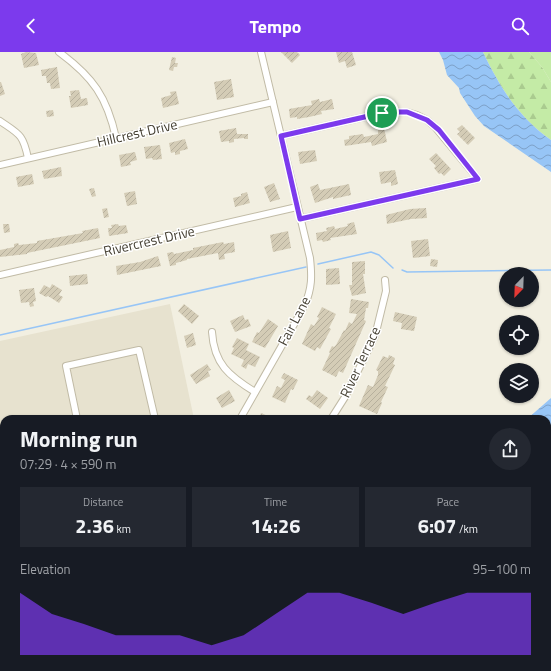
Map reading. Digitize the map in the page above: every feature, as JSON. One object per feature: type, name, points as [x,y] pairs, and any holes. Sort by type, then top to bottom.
[{"type":"street","points":[[59,52],[78,67],[91,80],[98,90],[112,121],[116,138]]},
{"type":"street","name":"Fair Lane","points":[[242,415],[305,305],[309,294],[312,276],[310,258],[261,52]]},
{"type":"street","name":"Hillcrest Drive","points":[[0,164],[273,102]]},
{"type":"street","points":[[281,136],[382,113],[407,112],[427,120],[435,127],[478,179],[300,219]]},
{"type":"street","points":[[0,121],[23,139],[28,158]]},
{"type":"street","name":"Rivercrest Drive","points":[[0,275],[297,207]]},
{"type":"street","name":"River Terrace","points":[[334,415],[345,397],[375,336],[386,291],[385,280]]},
{"type":"street","points":[[212,332],[213,346],[226,370],[239,382],[255,392]]},
{"type":"street","points":[[76,415],[66,366],[138,350],[154,415]]},
{"type":"shaded area","points":[[170,304],[193,415],[0,415],[0,341]]},
{"type":"green space","points":[[483,52],[529,52],[542,67],[551,82],[551,140],[535,127],[513,103],[492,71]]},
{"type":"green space","points":[[529,52],[551,52],[551,82],[542,67]]},
{"type":"water","points":[[439,52],[483,52],[492,71],[513,103],[535,127],[551,140],[551,172],[484,126],[475,116],[460,93],[459,88],[447,75]]},
{"type":"water","points":[[551,398],[551,415],[532,415]]},
{"type":"building","points":[[26,52],[36,53],[39,65],[24,68],[21,54]]},
{"type":"building","points":[[281,52],[297,52],[300,55],[292,63]]},
{"type":"building","points":[[336,52],[352,52],[356,65],[347,68],[345,61],[339,63]]},
{"type":"building","points":[[172,57],[176,58],[175,63],[178,63],[177,67],[174,67],[173,71],[169,70]]},
{"type":"building","points":[[57,67],[60,88],[51,89],[50,83],[47,83],[46,76],[42,76],[41,70]]},
{"type":"building","points":[[231,79],[234,97],[217,100],[214,82]]},
{"type":"building","points":[[0,82],[5,94],[0,96]]},
{"type":"building","points":[[79,90],[81,99],[87,98],[88,105],[71,108],[69,96],[71,96],[70,91]]},
{"type":"building","points":[[176,91],[179,104],[163,108],[161,98],[171,95],[170,92]]},
{"type":"building","points":[[319,99],[320,102],[332,99],[334,109],[321,111],[322,114],[309,117],[297,119],[297,117],[290,118],[289,109],[312,105],[311,101]]},
{"type":"building","points":[[53,110],[54,116],[47,117],[46,111]]},
{"type":"building","points":[[462,125],[475,138],[468,145],[457,134],[460,132],[457,129]]},
{"type":"building","points":[[236,128],[237,134],[248,134],[248,139],[234,139],[234,142],[229,143],[229,141],[221,142],[219,131]]},
{"type":"building","points":[[384,128],[387,142],[372,146],[371,142],[345,146],[344,140],[349,139],[349,136],[363,134],[364,137],[378,134],[378,130]]},
{"type":"building","points":[[185,139],[188,149],[180,151],[180,154],[175,155],[175,152],[171,153],[169,143]]},
{"type":"building","points":[[160,145],[162,159],[146,159],[144,147]]},
{"type":"building","points":[[315,150],[317,161],[300,164],[298,152]]},
{"type":"building","points":[[135,152],[137,160],[130,162],[131,165],[121,167],[119,155]]},
{"type":"building","points":[[436,153],[451,169],[444,176],[441,173],[439,174],[434,168],[436,166],[429,159]]},
{"type":"building","points":[[61,167],[62,176],[44,179],[42,171]]},
{"type":"building","points":[[395,170],[398,184],[391,186],[391,182],[381,184],[379,172]]},
{"type":"building","points":[[32,174],[34,184],[18,187],[16,177]]},
{"type":"building","points":[[274,183],[280,199],[270,202],[264,187]]},
{"type":"building","points":[[318,184],[320,190],[349,184],[351,195],[333,199],[333,197],[315,203],[310,187]]},
{"type":"building","points":[[94,188],[96,196],[92,197],[89,189]]},
{"type":"building","points":[[135,191],[137,204],[127,206],[124,193]]},
{"type":"building","points":[[247,192],[250,203],[235,207],[233,198],[241,196],[241,194]]},
{"type":"building","points":[[107,208],[109,217],[104,218],[102,209]]},
{"type":"building","points":[[426,208],[427,218],[411,219],[387,224],[386,215],[410,209]]},
{"type":"building","points":[[354,222],[357,234],[330,238],[331,240],[323,242],[322,240],[317,241],[316,233],[327,231],[326,228],[334,226],[335,229],[348,226],[347,224]]},
{"type":"building","points":[[3,224],[9,224],[10,232],[4,233]]},
{"type":"building","points":[[118,224],[119,226],[126,225],[128,233],[109,236],[108,228],[112,228],[111,225]]},
{"type":"building","points":[[98,228],[100,238],[27,254],[0,257],[0,250],[14,247],[14,244],[18,243],[19,245],[37,243],[37,241],[83,233],[82,231]]},
{"type":"building","points":[[288,231],[291,248],[273,252],[270,235]]},
{"type":"building","points":[[428,239],[430,256],[413,258],[411,241]]},
{"type":"building","points":[[223,242],[224,244],[234,242],[235,252],[224,254],[225,259],[219,260],[218,253],[187,259],[176,263],[176,265],[170,266],[167,253],[173,252],[174,254],[193,250],[193,248]]},
{"type":"building","points":[[158,256],[161,266],[117,275],[116,266],[140,262]]},
{"type":"building","points":[[431,259],[438,260],[437,267],[430,266]]},
{"type":"building","points":[[365,261],[365,274],[363,274],[366,293],[352,296],[349,285],[352,285],[352,262]]},
{"type":"building","points":[[339,268],[340,284],[326,285],[326,269]]},
{"type":"building","points":[[87,274],[88,284],[70,286],[69,276]]},
{"type":"building","points":[[52,284],[62,290],[59,295],[63,297],[59,303],[48,296],[46,297],[39,293],[44,285],[50,288]]},
{"type":"building","points":[[34,288],[36,301],[33,302],[34,306],[30,307],[29,302],[21,303],[19,290]]},
{"type":"building","points":[[351,299],[369,302],[368,308],[366,308],[364,320],[366,321],[343,373],[339,371],[336,377],[322,370],[332,346],[334,347],[336,345],[349,322],[352,324],[357,314],[349,313]]},
{"type":"building","points":[[184,304],[199,316],[192,324],[178,311]]},
{"type":"building","points":[[322,307],[336,314],[329,328],[331,329],[320,349],[317,347],[315,351],[302,344],[311,324],[314,326],[319,318],[317,317]]},
{"type":"building","points":[[395,312],[417,317],[414,331],[401,329],[402,323],[393,321]]},
{"type":"building","points":[[243,315],[245,320],[248,319],[251,326],[235,332],[230,321]]},
{"type":"building","points":[[268,319],[278,326],[265,348],[252,342],[257,332],[259,333]]},
{"type":"building","points":[[193,333],[196,345],[187,348],[184,336]]},
{"type":"building","points":[[237,338],[249,344],[246,350],[260,357],[255,367],[248,364],[246,369],[241,366],[244,360],[231,354],[234,348],[232,347]]},
{"type":"building","points":[[389,355],[395,358],[393,364],[395,365],[385,386],[388,387],[377,414],[359,406],[368,385],[373,387],[378,375],[378,371],[376,370],[383,356],[388,358]]},
{"type":"building","points":[[207,364],[211,370],[208,371],[210,376],[196,384],[190,375]]},
{"type":"building","points":[[284,373],[298,380],[293,390],[291,389],[285,403],[272,397],[277,386],[281,388],[285,380],[281,378]]},
{"type":"building","points":[[229,390],[235,401],[222,408],[216,398]]},
{"type":"building","points":[[317,390],[328,398],[320,409],[306,399],[309,395],[312,397]]},
{"type":"waterway","points":[[318,264],[371,252],[379,255],[393,268]]},
{"type":"waterway","points":[[0,335],[306,267]]},
{"type":"waterway","points":[[402,270],[407,272],[551,270]]},
{"type":"route","points":[[407,112],[427,120],[439,130],[478,179],[300,219],[281,136],[382,113],[407,112]]}]
